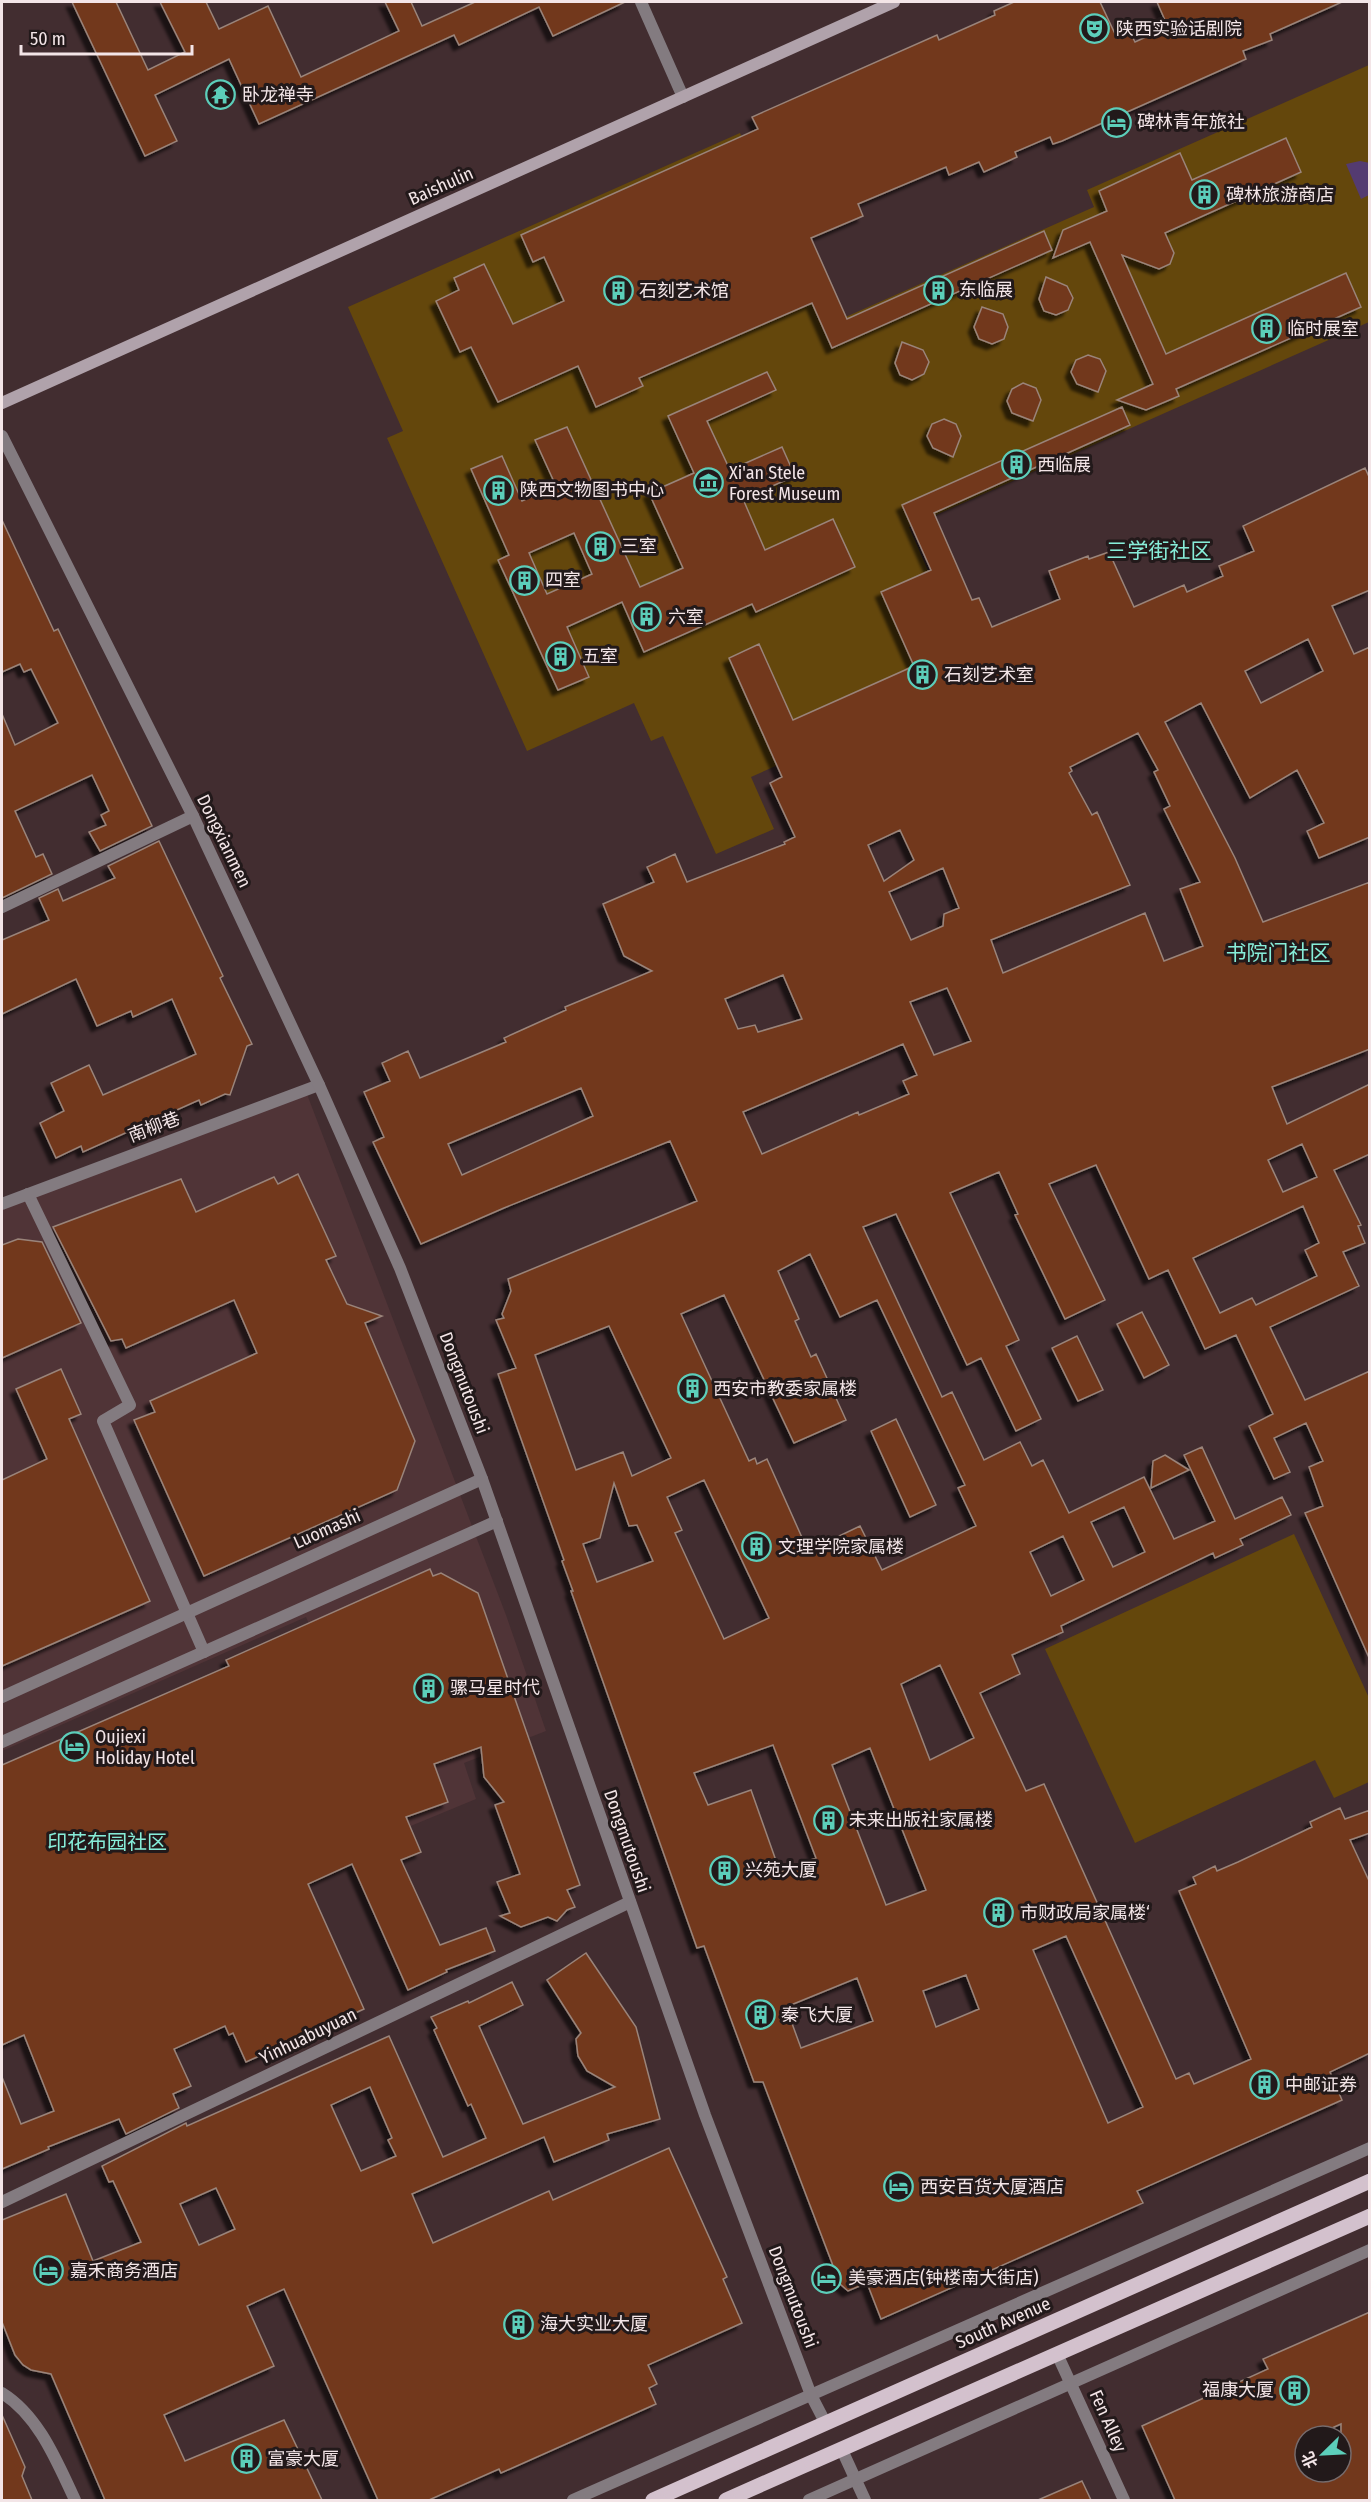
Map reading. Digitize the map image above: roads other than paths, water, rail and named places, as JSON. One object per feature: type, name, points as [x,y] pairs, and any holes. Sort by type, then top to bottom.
[{"type":"main road","name":"Baishulin","points":[[2,403],[894,2]]},
{"type":"main road","name":"South Avenue","points":[[653,2500],[1370,2181]]},
{"type":"main road","points":[[726,2500],[1058,2356],[1370,2216]]},
{"type":"street","points":[[641,2],[683,97]]},
{"type":"street","name":"Dongxianmen","points":[[2,436],[193,816],[320,1085],[400,1268]]},
{"type":"street","points":[[2,907],[193,816]]},
{"type":"street","name":"南柳巷","points":[[2,1204],[320,1085]]},
{"type":"street","points":[[28,1194],[130,1405],[103,1421],[204,1652]]},
{"type":"street","name":"Dongmutoushi","points":[[400,1268],[482,1479],[705,2115],[811,2395],[826,2424]]},
{"type":"street","name":"Luomashi","points":[[2,1697],[482,1479]]},
{"type":"street","points":[[2,1743],[496,1521]]},
{"type":"street","name":"Yinhuabuyuan","points":[[2,2202],[630,1902]]},
{"type":"street","points":[[573,2500],[1370,2148]]},
{"type":"street","points":[[809,2500],[1370,2250]]},
{"type":"street","name":"Fen Alley","points":[[1058,2356],[1124,2500]]},
{"type":"street","points":[[2,2393],[15,2401],[50,2446],[75,2500]]},
{"type":"street","points":[[842,2450],[866,2500]]},
{"type":"place","name":"陕西实验话剧院","points":[[1095,29]]},
{"type":"place","name":"卧龙禅寺","points":[[221,95]]},
{"type":"place","name":"碑林青年旅社","points":[[1116,122]]},
{"type":"place","name":"碑林旅游商店","points":[[1205,195]]},
{"type":"place","name":"东临展","points":[[938,290]]},
{"type":"place","name":"石刻艺术馆","points":[[618,291]]},
{"type":"place","name":"临时展室","points":[[1266,329]]},
{"type":"place","name":"西临展","points":[[1016,465]]},
{"type":"place","name":"Xi'an Stele Forest Museum","points":[[708,483]]},
{"type":"place","name":"陕西文物图书中心","points":[[499,490]]},
{"type":"place","name":"三室","points":[[600,546]]},
{"type":"place","name":"四室","points":[[524,580]]},
{"type":"place","name":"六室","points":[[647,617]]},
{"type":"place","name":"五室","points":[[561,656]]},
{"type":"place","name":"石刻艺术室","points":[[923,675]]},
{"type":"place","name":"西安市教委家属楼","points":[[692,1389]]},
{"type":"place","name":"文理学院家属楼","points":[[757,1547]]},
{"type":"place","name":"骡马星时代","points":[[429,1688]]},
{"type":"place","name":"Oujiexi Holiday Hotel","points":[[74,1747]]},
{"type":"place","name":"未来出版社家属楼","points":[[828,1820]]},
{"type":"place","name":"兴苑大厦","points":[[724,1870]]},
{"type":"place","name":"市财政局家属楼‘","points":[[999,1913]]},
{"type":"place","name":"秦飞大厦","points":[[760,2015]]},
{"type":"place","name":"中邮证券","points":[[1264,2085]]},
{"type":"place","name":"西安百货大厦酒店","points":[[899,2187]]},
{"type":"place","name":"嘉禾商务酒店","points":[[49,2271]]},
{"type":"place","name":"美豪酒店(钟楼南大街店)","points":[[827,2278]]},
{"type":"place","name":"海大实业大厦","points":[[519,2324]]},
{"type":"place","name":"福康大厦","points":[[1295,2390]]},
{"type":"place","name":"富豪大厦","points":[[246,2459]]},
{"type":"district","name":"三学街社区","points":[[1159,551]]},
{"type":"district","name":"书院门社区","points":[[1278,953]]},
{"type":"district","name":"印花布园社区","points":[[107,1842]]}]
